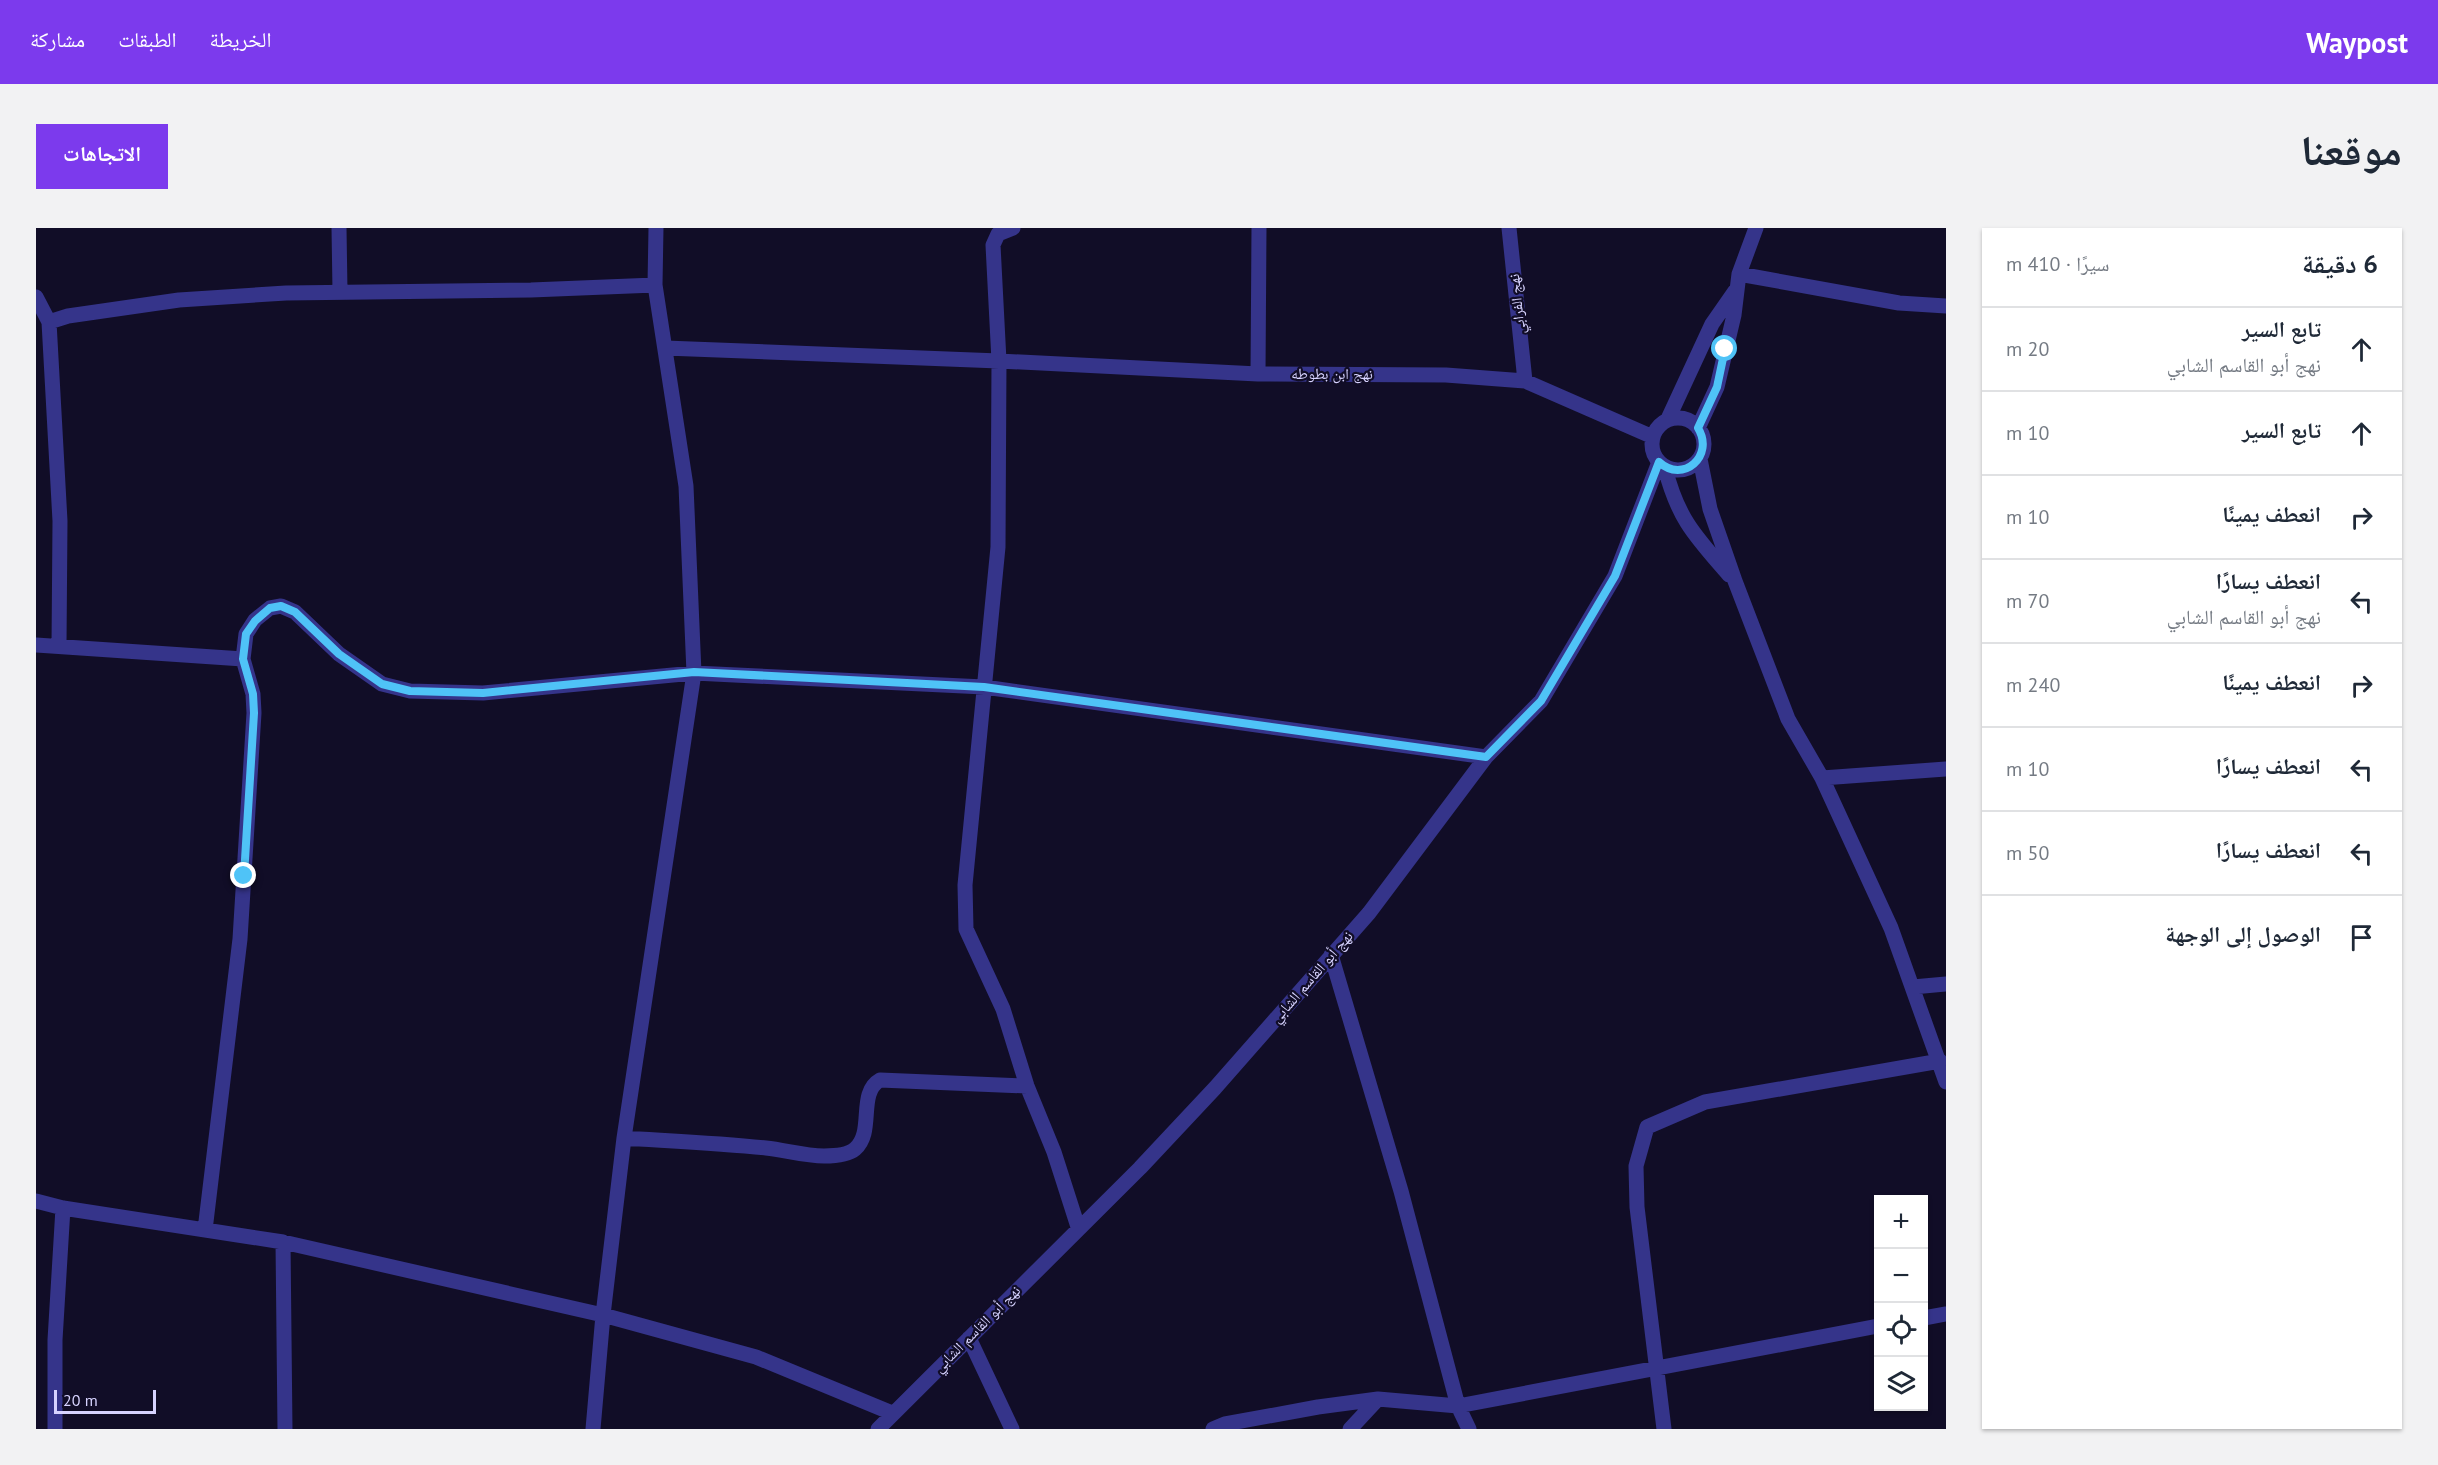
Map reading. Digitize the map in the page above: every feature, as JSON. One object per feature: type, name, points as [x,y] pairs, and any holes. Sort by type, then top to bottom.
[{"type":"street","points":[[339,228],[340,291]]},
{"type":"street","points":[[593,1429],[603,1315],[624,1138],[694,672],[686,486],[655,285],[656,228]]},
{"type":"street","points":[[1013,228],[998,234],[993,245],[999,360],[998,547],[965,885],[966,929],[1003,1009],[1027,1086],[1054,1152],[1078,1227]]},
{"type":"street","points":[[1258,374],[1259,228]]},
{"type":"street","name":"نهج الفرابي","points":[[1509,228],[1525,381]]},
{"type":"street","points":[[1698,428],[1717,387],[1734,315],[1738,281],[1756,228]]},
{"type":"street","points":[[1738,281],[1899,303],[1946,306]]},
{"type":"street","points":[[1735,582],[1683,520],[1662,465],[1653,453],[1653,437],[1661,424],[1668,419],[1712,324],[1738,281]]},
{"type":"street","points":[[49,322],[68,316],[179,300],[340,291],[531,290],[655,285]]},
{"type":"street","points":[[36,297],[49,322],[60,521],[59,645]]},
{"type":"street","name":"نهج ابن بطوطه","points":[[665,348],[999,360],[1258,374],[1446,375],[1525,381],[1653,437]]},
{"type":"street","points":[[1668,419],[1685,419],[1698,428],[1704,443],[1700,459],[1710,509],[1735,582],[1788,719],[1822,778],[1891,928],[1946,1082]]},
{"type":"street","points":[[1662,465],[1687,469],[1700,459]]},
{"type":"street","name":"نهج أبو القاسم الشابي","points":[[878,1429],[1078,1227],[1140,1168],[1215,1088],[1369,913],[1486,757],[1541,701],[1615,576],[1662,465]]},
{"type":"street","points":[[205,1230],[241,928],[254,713],[253,694],[243,659],[246,634],[255,621],[270,608],[281,606],[295,612],[339,654],[382,684],[410,691],[483,693],[694,672],[984,687],[1486,757]]},
{"type":"street","points":[[36,645],[243,659]]},
{"type":"street","points":[[1822,778],[1946,769]]},
{"type":"street","points":[[1331,955],[1401,1191],[1458,1406],[1469,1429]]},
{"type":"street","points":[[1912,987],[1946,984]]},
{"type":"street","points":[[1664,1429],[1637,1207],[1636,1166],[1647,1127],[1705,1102],[1940,1061]]},
{"type":"street","points":[[624,1138],[767,1148],[824,1156],[850,1153],[857,1148],[865,1136],[869,1093],[873,1084],[880,1080],[1027,1086]]},
{"type":"street","points":[[36,1201],[63,1209],[283,1242],[603,1315],[756,1357],[892,1413]]},
{"type":"street","points":[[55,1429],[55,1340],[63,1209]]},
{"type":"street","points":[[283,1242],[285,1429]]},
{"type":"street","points":[[1928,1317],[1946,1314]]},
{"type":"street","points":[[1213,1429],[1225,1424],[1318,1407],[1378,1399],[1458,1406],[1874,1327]]},
{"type":"street","points":[[969,1338],[1012,1429]]},
{"type":"street","points":[[1350,1429],[1378,1399]]},
{"type":"route","points":[[244,876],[254,713],[253,694],[243,659],[246,634],[255,621],[270,608],[281,606],[295,612],[339,654],[382,684],[410,691],[483,693],[694,672],[984,687],[1486,757],[1541,701],[1615,576],[1659,462],[1665,468],[1679,470],[1687,469],[1700,459],[1704,443],[1703,435],[1698,428],[1717,387],[1725,349]]}]
